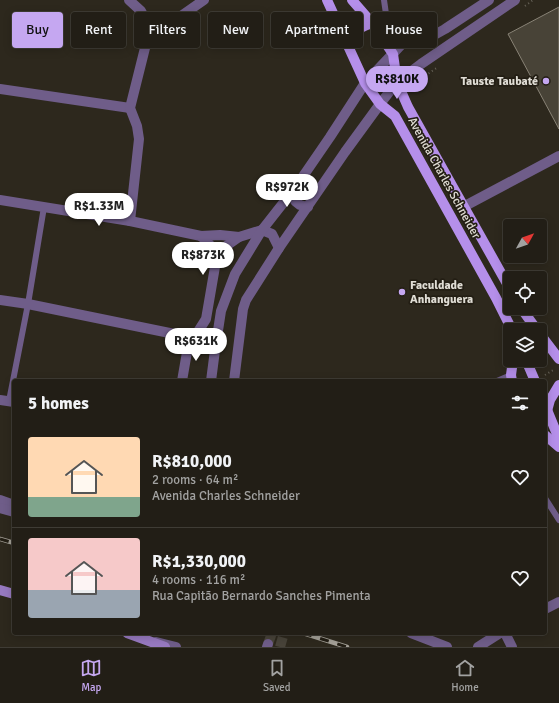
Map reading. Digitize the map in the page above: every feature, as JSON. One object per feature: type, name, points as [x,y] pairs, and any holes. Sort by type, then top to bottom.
[{"type":"main road","name":"Avenida Charles Schneider","points":[[327,0],[333,12]]},
{"type":"main road","name":"Avenida Charles Schneider","points":[[352,0],[371,22]]},
{"type":"main road","name":"Avenida Charles Schneider","points":[[349,48],[365,83],[380,104],[395,116],[508,323]]},
{"type":"main road","name":"Avenida Charles Schneider","points":[[389,48],[393,54],[397,82],[410,112],[503,277]]},
{"type":"main road","points":[[547,343],[559,359]]},
{"type":"main road","points":[[511,378],[512,367]]},
{"type":"main road","points":[[529,367],[534,379]]},
{"type":"main road","points":[[547,406],[559,385]]},
{"type":"main road","points":[[547,410],[559,439]]},
{"type":"main road","points":[[547,438],[559,447]]},
{"type":"main road","points":[[0,590],[12,593]]},
{"type":"main road","points":[[133,635],[166,647]]},
{"type":"street","points":[[129,0],[142,12]]},
{"type":"street","points":[[187,12],[204,0]]},
{"type":"street","points":[[437,34],[489,0]]},
{"type":"street","points":[[234,379],[243,309],[250,294],[279,248],[380,104],[397,82],[515,0]]},
{"type":"street","points":[[130,221],[139,139],[137,126],[130,108],[145,48]]},
{"type":"street","points":[[211,379],[221,311],[235,274],[262,230],[295,188],[330,138],[365,83],[398,48]]},
{"type":"street","points":[[0,89],[130,108]]},
{"type":"street","points":[[464,208],[559,156]]},
{"type":"street","points":[[295,188],[295,201],[300,205],[308,207]]},
{"type":"street","points":[[0,200],[130,221],[201,236],[220,235],[239,237]]},
{"type":"street","points":[[182,379],[187,352],[206,319],[216,261],[222,249],[239,237],[262,230],[272,234],[279,248]]},
{"type":"street","points":[[201,236],[210,245],[216,261]]},
{"type":"street","points":[[0,300],[28,304],[194,338],[215,350]]},
{"type":"street","points":[[0,500],[12,504]]},
{"type":"street","points":[[0,508],[12,511]]},
{"type":"street","points":[[547,608],[559,602]]},
{"type":"street","points":[[416,635],[447,647]]},
{"type":"street","points":[[478,647],[497,635]]},
{"type":"street","points":[[506,635],[512,647]]},
{"type":"street","points":[[148,640],[176,647]]},
{"type":"lane","points":[[384,0],[386,12]]},
{"type":"lane","points":[[13,379],[28,304],[44,207]]},
{"type":"lane","points":[[8,401],[12,382]]},
{"type":"lane","points":[[547,501],[559,520]]},
{"type":"path","points":[[538,379],[559,367]]},
{"type":"building","name":"Tauste Taubaté","points":[[559,7],[559,129],[508,34]]},
{"type":"tunnel","points":[[268,644],[271,635]]},
{"type":"tunnel","points":[[280,647],[283,635]]},
{"type":"railway","points":[[0,539],[12,542]]},
{"type":"railway","points":[[309,635],[347,647]]},
{"type":"place","name":"Tauste Taubaté","points":[[546,81]]},
{"type":"place","name":"Faculdade Anhanguera","points":[[402,292]]}]
